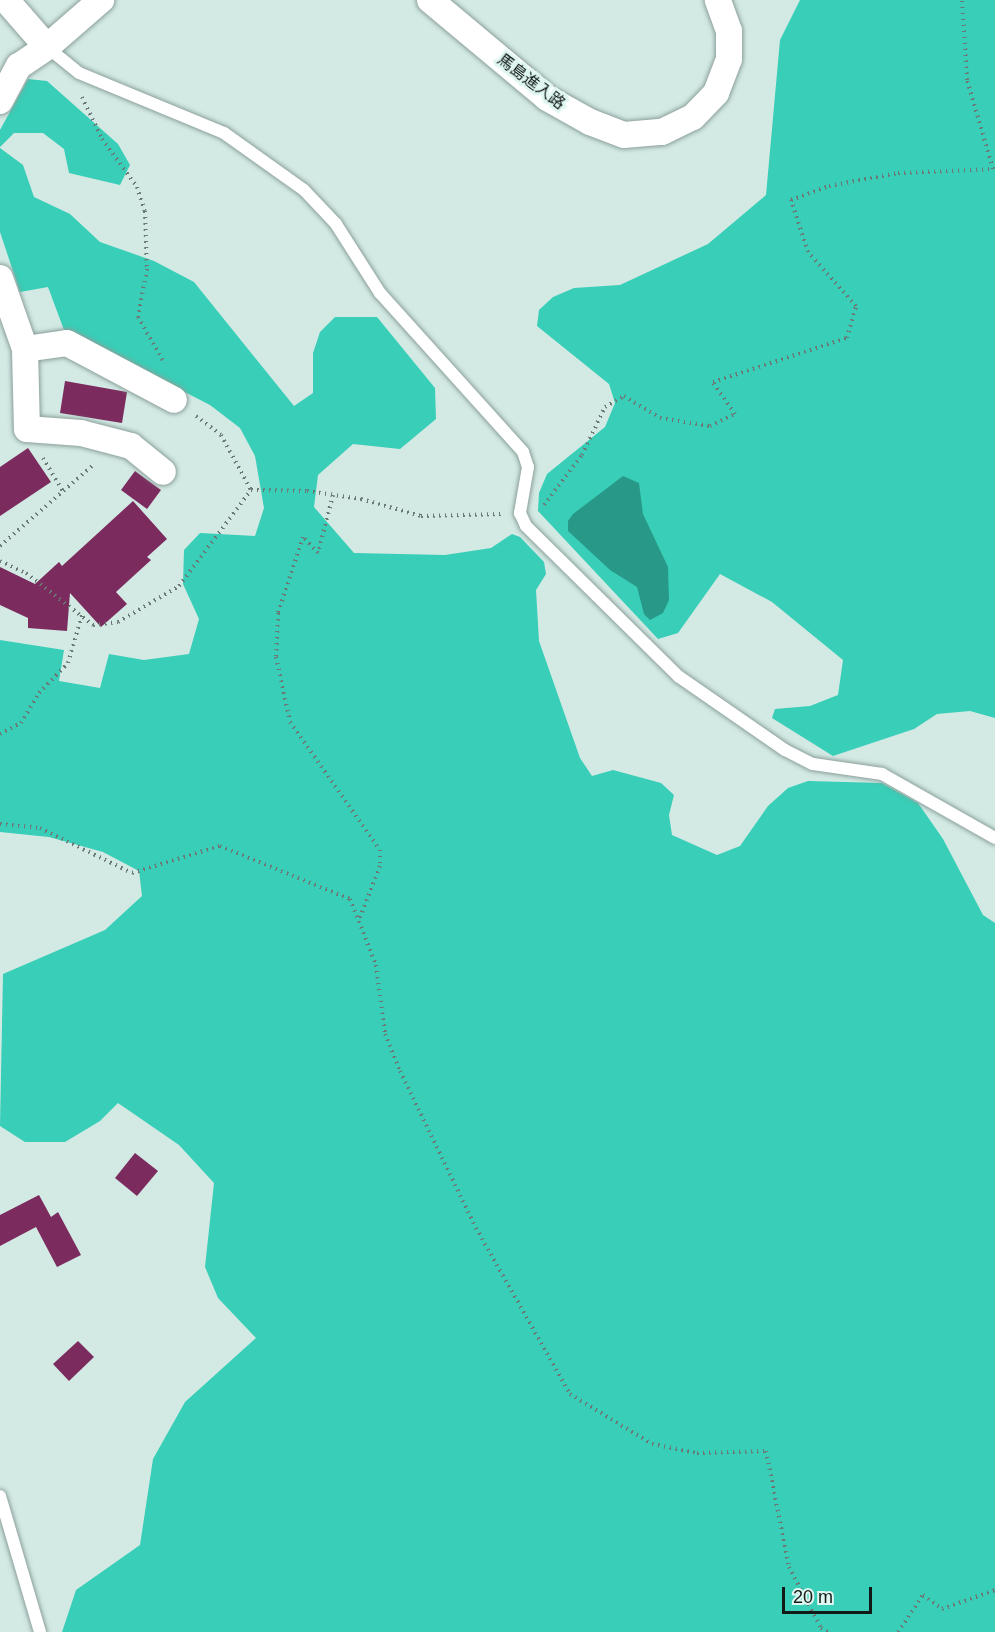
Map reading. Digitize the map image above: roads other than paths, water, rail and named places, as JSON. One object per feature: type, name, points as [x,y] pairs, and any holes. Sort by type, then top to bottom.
[{"type":"street","points":[[6,0],[47,47]]},
{"type":"street","points":[[0,101],[19,66],[47,47],[102,0]]},
{"type":"street","name":"馬島進入路","points":[[430,0],[547,98],[590,122],[624,135],[662,132],[693,117],[716,93],[729,59],[729,31],[718,0]]},
{"type":"street","points":[[0,278],[5,304],[25,349],[27,429],[81,433],[131,446],[163,472]]},
{"type":"street","points":[[25,349],[66,343],[174,400]]},
{"type":"lane","points":[[47,47],[79,73],[224,133],[304,190],[336,224],[380,293],[523,452],[528,467],[520,513],[526,526],[678,676],[785,750],[813,764],[882,774],[995,838]]},
{"type":"lane","points":[[0,1496],[40,1632]]}]
